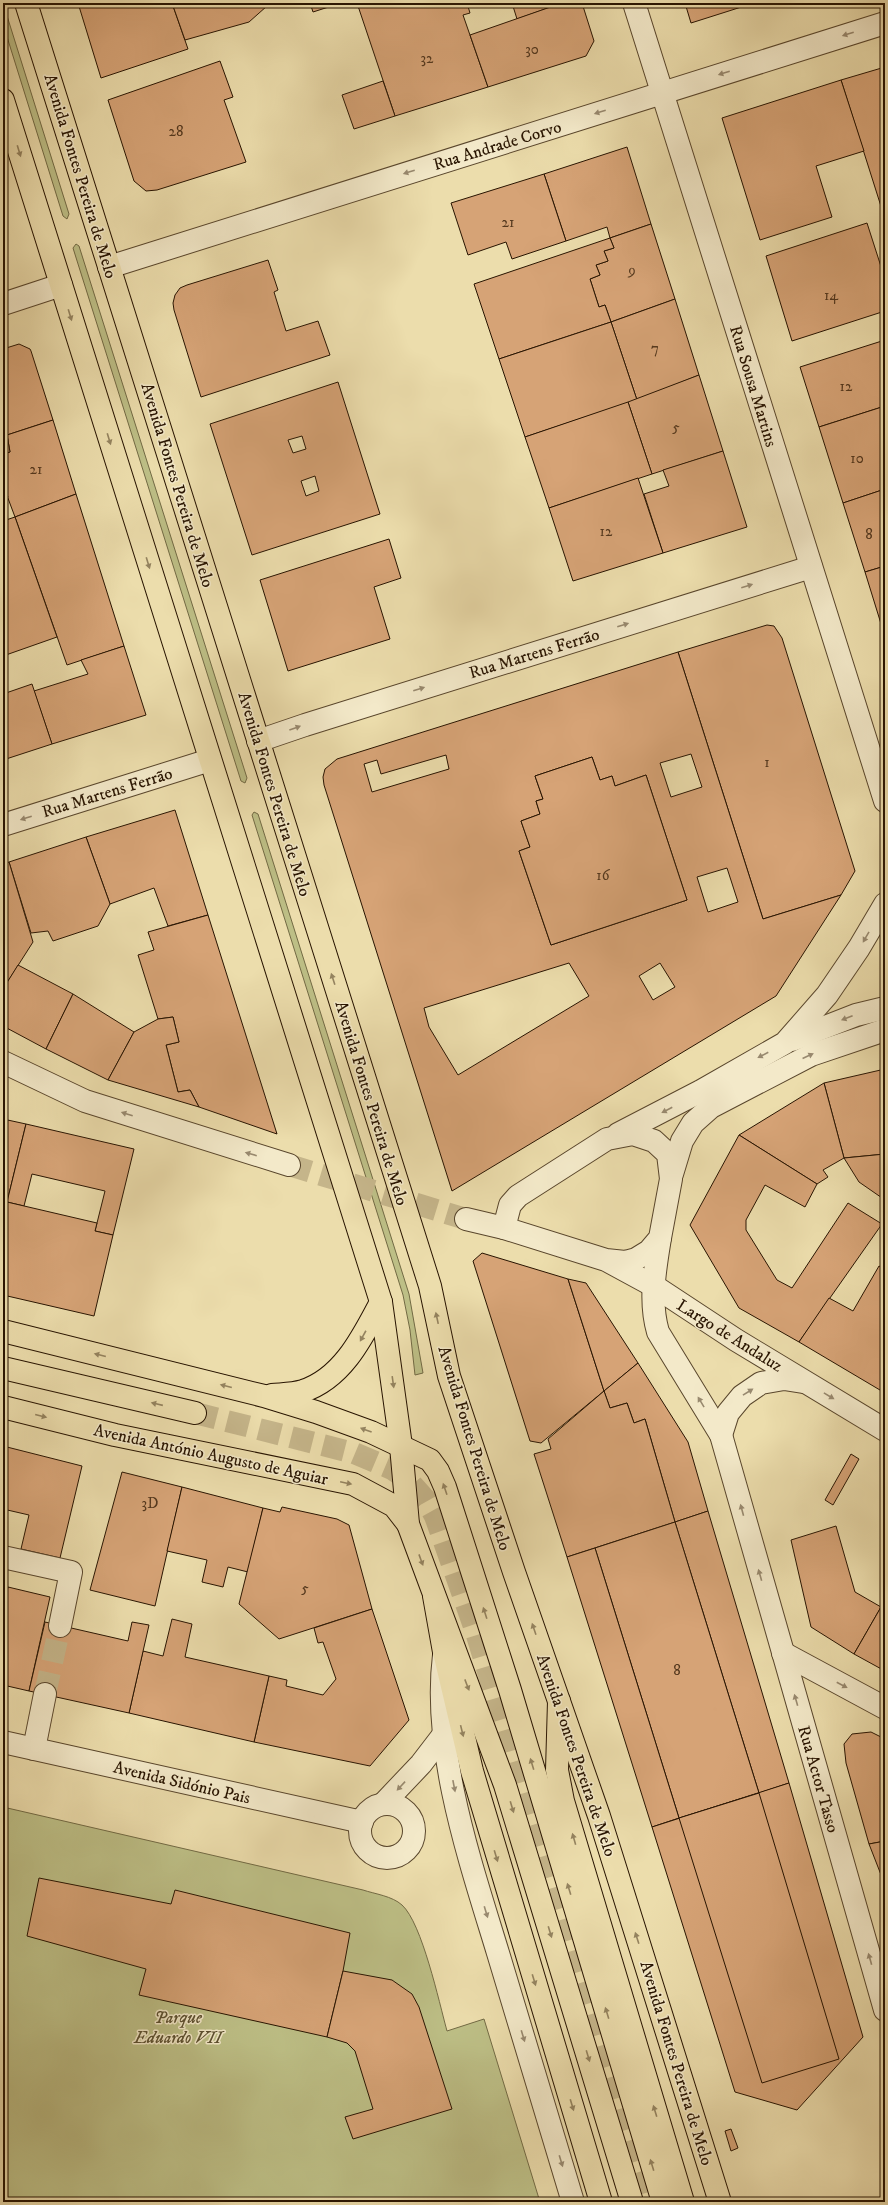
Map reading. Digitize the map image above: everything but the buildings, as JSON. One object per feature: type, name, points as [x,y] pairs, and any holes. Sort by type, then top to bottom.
[{"type":"main road","name":"Avenida Fontes Pereira de Melo","points":[[26,3],[430,1286],[449,1376],[514,1572],[599,1816],[720,2202]]},
{"type":"main road","points":[[3,100],[381,1302],[401,1446],[408,1524],[505,1785],[632,2202]]},
{"type":"main road","points":[[264,1396],[302,1391],[320,1384],[339,1368],[361,1341],[381,1302]]},
{"type":"main road","points":[[3,1332],[264,1396],[316,1412],[401,1446],[430,1460],[438,1471],[445,1487],[510,1690],[663,2202]]},
{"type":"main road","points":[[3,1368],[195,1414]]},
{"type":"main road","name":"Avenida António Augusto de Aguiar","points":[[3,1407],[116,1435],[352,1484],[394,1506],[408,1524]]},
{"type":"main road","points":[[434,1596],[444,1652],[461,1729],[492,1842],[601,2202]]},
{"type":"main road","points":[[559,1701],[557,1770],[563,1801],[683,2202]]},
{"type":"street","name":"Rua Sousa Martins","points":[[634,3],[885,801]]},
{"type":"street","name":"Rua Andrade Corvo","points":[[109,267],[885,23]]},
{"type":"street","points":[[3,304],[61,285]]},
{"type":"street","name":"Rua Martens Ferrão","points":[[258,741],[811,567]]},
{"type":"street","name":"Rua Martens Ferrão","points":[[3,825],[210,760]]},
{"type":"street","points":[[706,1099],[785,1043],[827,995],[859,948],[885,904]]},
{"type":"street","points":[[785,1043],[856,1015],[885,1008]]},
{"type":"street","points":[[706,1099],[811,1055],[885,1030]]},
{"type":"street","points":[[3,1062],[85,1101],[289,1165]]},
{"type":"street","name":"Largo de Andaluz","points":[[504,1228],[510,1205],[518,1196],[607,1139],[706,1099]]},
{"type":"street","name":"Largo de Andaluz","points":[[706,1099],[682,1141],[671,1179],[660,1238],[653,1308],[658,1332],[721,1435],[752,1548]]},
{"type":"street","name":"Largo de Andaluz","points":[[607,1139],[633,1134],[654,1141],[668,1154],[671,1179]]},
{"type":"street","name":"Largo de Andaluz","points":[[466,1219],[504,1228],[606,1260],[654,1286],[736,1340],[885,1430]]},
{"type":"street","name":"Largo de Andaluz","points":[[606,1260],[625,1262],[636,1259],[649,1251],[660,1238]]},
{"type":"street","name":"Largo de Andaluz","points":[[721,1435],[728,1413],[742,1396],[762,1383],[784,1379],[806,1382]]},
{"type":"street","name":"Rua Actor Tasso","points":[[752,1548],[885,2010]]},
{"type":"street","points":[[3,1557],[71,1572],[60,1626]]},
{"type":"street","points":[[444,1652],[440,1688],[444,1734],[468,1853],[573,2202]]},
{"type":"street","points":[[783,1653],[885,1708]]},
{"type":"street","points":[[34,1749],[45,1694]]},
{"type":"street","points":[[384,1803],[400,1807],[411,1818],[414,1835],[407,1850],[391,1858],[382,1858],[373,1854],[362,1841],[360,1832],[362,1822],[370,1811],[384,1803],[421,1764],[444,1734]]},
{"type":"street","name":"Avenida Sidónio Pais","points":[[3,1742],[362,1822]]},
{"type":"green space","points":[[3,3],[69,214],[67,219],[63,216],[3,24]]},
{"type":"green space","points":[[76,244],[79,246],[247,778],[245,783],[241,781],[73,248]]},
{"type":"green space","points":[[254,812],[258,814],[409,1294],[423,1373],[415,1375],[410,1330],[403,1295],[252,815]]},
{"type":"green space","name":"Parque Eduardo VII","points":[[3,1807],[363,1890],[388,1897],[398,1902],[409,1914],[423,1945],[435,1983],[447,2031],[484,2019],[540,2202],[3,2202]]},
{"type":"tunnel","points":[[289,1165],[466,1219]]},
{"type":"tunnel","points":[[195,1413],[354,1453],[392,1469],[408,1480],[426,1500],[435,1516],[476,1632],[648,2202]]},
{"type":"tunnel","points":[[45,1694],[60,1626]]}]
